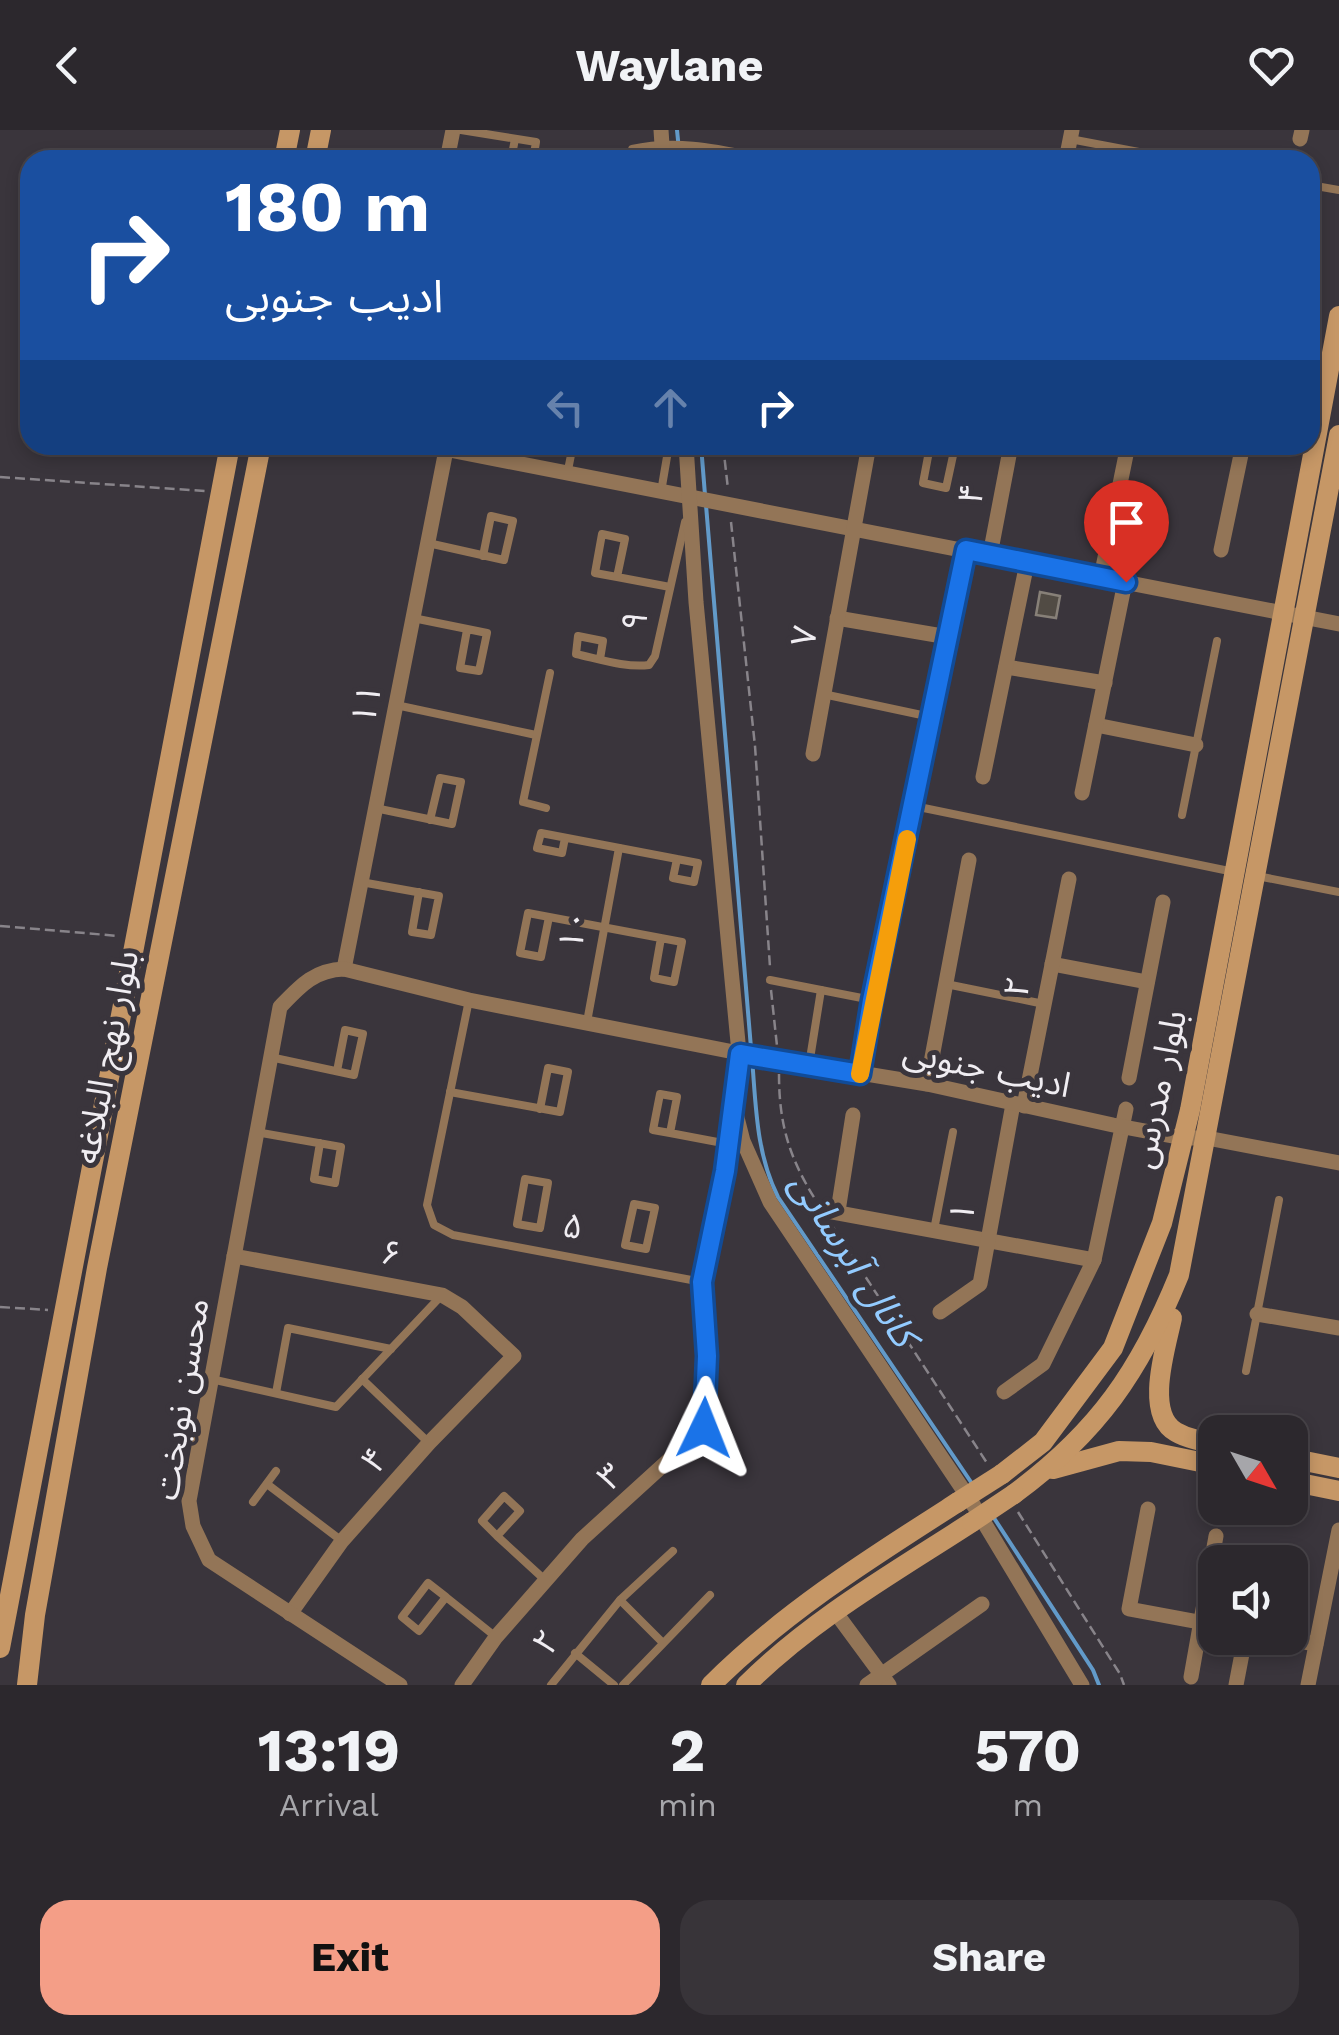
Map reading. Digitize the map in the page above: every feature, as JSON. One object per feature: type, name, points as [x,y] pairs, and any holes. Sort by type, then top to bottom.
[{"type":"street","name":"بلوار مدرس","points":[[1320,442],[1339,316]]},
{"type":"street","name":"بلوار مدرس","points":[[711,1685],[772,1630],[843,1576],[1043,1442],[1113,1348],[1162,1222],[1183,1138],[1234,872],[1339,436]]},
{"type":"street","name":"بلوار نهج البلاغه","points":[[0,1648],[228,455]]},
{"type":"street","name":"بلوار نهج البلاغه","points":[[26,1685],[35,1614],[97,1268],[260,455]]},
{"type":"street","name":"۱۱","points":[[344,969],[445,455]]},
{"type":"street","points":[[470,455],[1339,624]]},
{"type":"street","name":"۳","points":[[462,1685],[496,1637],[582,1539],[704,1428],[707,1356],[702,1282],[740,1054],[696,602],[687,455]]},
{"type":"street","points":[[854,529],[867,455]]},
{"type":"street","name":"۴","points":[[990,555],[1009,455]]},
{"type":"street","points":[[1101,577],[1126,455]]},
{"type":"street","points":[[1222,550],[1241,455]]},
{"type":"street","name":"بلوار مدرس","points":[[746,1685],[836,1613],[972,1522],[1014,1500],[1092,1427],[1155,1334],[1179,1275],[1257,876],[1318,455]]},
{"type":"street","name":"۷","points":[[812,754],[854,529]]},
{"type":"street","points":[[860,1074],[966,550]]},
{"type":"street","points":[[983,777],[1027,563]]},
{"type":"street","points":[[1082,793],[1126,582]]},
{"type":"street","points":[[837,618],[948,637]]},
{"type":"street","points":[[1006,667],[1104,683]]},
{"type":"street","points":[[1096,725],[1196,745]]},
{"type":"street","points":[[927,1084],[970,860]]},
{"type":"street","points":[[1234,872],[1257,876]]},
{"type":"street","name":"۲","points":[[1018,1105],[1044,1004],[1069,879]]},
{"type":"street","points":[[1129,1078],[1164,902]]},
{"type":"street","points":[[1052,964],[1147,982]]},
{"type":"street","points":[[344,969],[469,1000],[740,1054]]},
{"type":"street","name":"محسن نوبخت","points":[[344,969],[327,970],[308,978],[280,1007],[188,1501],[193,1526],[208,1560],[400,1685]]},
{"type":"street","name":"ادیب جنوبی","points":[[740,1054],[927,1084],[1183,1138],[1207,1138]]},
{"type":"street","points":[[734,1102],[750,1159],[770,1202],[974,1506],[1082,1685]]},
{"type":"street","name":"۱","points":[[940,1312],[980,1284],[1018,1105]]},
{"type":"street","points":[[1004,1392],[1043,1364],[1094,1260],[1126,1109]]},
{"type":"street","points":[[853,1115],[830,1210],[1094,1260]]},
{"type":"street","points":[[1207,1138],[1339,1163]]},
{"type":"street","name":"۶","points":[[234,1256],[442,1295],[462,1307],[514,1356]]},
{"type":"street","points":[[1179,1275],[1158,1393],[1160,1414],[1187,1448],[1198,1455]]},
{"type":"street","points":[[1257,1314],[1339,1328]]},
{"type":"street","name":"۴","points":[[290,1614],[342,1541],[514,1356]]},
{"type":"street","points":[[1046,1471],[1119,1451],[1151,1452],[1198,1446]]},
{"type":"street","points":[[1308,1462],[1339,1468]]},
{"type":"street","points":[[1308,1484],[1339,1491]]},
{"type":"street","points":[[1148,1510],[1129,1609],[1198,1622]]},
{"type":"street","points":[[1308,1685],[1339,1530]]},
{"type":"street","points":[[1215,1545],[1216,1536]]},
{"type":"street","points":[[867,1685],[885,1680],[982,1604]]},
{"type":"street","points":[[836,1613],[885,1680]]},
{"type":"street","points":[[1308,1643],[1316,1644]]},
{"type":"street","points":[[1191,1676],[1198,1655]]},
{"type":"street","points":[[1236,1685],[1242,1655]]},
{"type":"lane","points":[[461,130],[536,142],[535,150]]},
{"type":"lane","points":[[1071,134],[1139,150]]},
{"type":"lane","points":[[513,150],[515,138]]},
{"type":"lane","points":[[632,150],[664,139],[724,150]]},
{"type":"lane","points":[[567,475],[571,455]]},
{"type":"lane","points":[[660,492],[668,455]]},
{"type":"lane","points":[[927,455],[923,483],[946,488],[953,455]]},
{"type":"lane","name":"۹","points":[[600,659],[604,640],[578,636],[576,654],[600,659],[649,665],[655,656],[690,498]]},
{"type":"lane","points":[[428,543],[483,556],[504,560],[512,520],[491,516],[483,556]]},
{"type":"lane","points":[[617,577],[625,538],[602,534],[595,572],[617,577],[670,587]]},
{"type":"lane","points":[[413,618],[486,633],[480,671],[460,668],[468,630]]},
{"type":"lane","points":[[1182,815],[1218,641]]},
{"type":"lane","points":[[546,808],[523,802],[550,673]]},
{"type":"lane","points":[[823,694],[932,717]]},
{"type":"lane","points":[[396,705],[536,735]]},
{"type":"lane","points":[[376,808],[430,820],[452,824],[461,782],[440,778],[430,820]]},
{"type":"lane","points":[[914,806],[1234,872]]},
{"type":"lane","points":[[565,838],[677,859]]},
{"type":"lane","name":"۱۰","points":[[588,1022],[618,848]]},
{"type":"lane","points":[[1257,876],[1339,892]]},
{"type":"lane","points":[[361,882],[419,892],[439,896],[432,935],[412,932],[419,892]]},
{"type":"lane","points":[[549,917],[541,957],[520,953],[528,913],[661,938],[682,942],[674,982],[654,978],[661,938]]},
{"type":"lane","points":[[770,980],[872,1000]]},
{"type":"lane","points":[[945,984],[1044,1004]]},
{"type":"lane","points":[[809,1065],[821,990]]},
{"type":"lane","name":"۶","points":[[434,1225],[427,1205],[469,1000]]},
{"type":"lane","points":[[270,1057],[336,1071],[354,1074],[363,1034],[345,1030],[336,1071]]},
{"type":"lane","points":[[450,1092],[540,1109],[560,1112],[568,1072],[548,1068],[540,1109]]},
{"type":"lane","points":[[670,1133],[677,1097],[660,1094],[653,1130],[728,1144]]},
{"type":"lane","points":[[256,1132],[320,1143],[341,1147],[335,1183],[314,1179],[320,1143]]},
{"type":"lane","points":[[934,1230],[953,1132]]},
{"type":"lane","points":[[525,1179],[548,1183],[540,1228],[529,1226],[516,1224],[525,1179]]},
{"type":"lane","points":[[1246,1372],[1279,1200]]},
{"type":"lane","points":[[634,1204],[654,1208],[646,1249],[637,1247],[625,1244],[634,1204]]},
{"type":"lane","name":"۵","points":[[434,1225],[454,1235],[702,1282]]},
{"type":"lane","points":[[524,1248],[529,1226]]},
{"type":"lane","points":[[633,1267],[637,1247]]},
{"type":"lane","points":[[211,1379],[336,1407],[442,1295]]},
{"type":"lane","points":[[276,1393],[288,1328],[390,1349]]},
{"type":"lane","points":[[362,1379],[429,1444]]},
{"type":"lane","points":[[252,1502],[276,1471]]},
{"type":"lane","points":[[267,1484],[342,1541]]},
{"type":"lane","points":[[497,1536],[520,1511],[504,1496],[482,1521],[497,1536],[545,1580]]},
{"type":"lane","name":"۲","points":[[551,1685],[620,1600],[673,1551]]},
{"type":"lane","points":[[446,1597],[419,1631],[402,1617],[428,1583],[446,1597],[496,1637]]},
{"type":"lane","points":[[623,1685],[710,1595]]},
{"type":"lane","points":[[620,1600],[662,1642]]},
{"type":"lane","points":[[575,1652],[614,1685]]},
{"type":"path","points":[[724,455],[755,746],[779,1101],[786,1145],[998,1473]]},
{"type":"path","points":[[0,477],[221,492]]},
{"type":"path","points":[[0,926],[135,938]]},
{"type":"path","points":[[0,1307],[63,1312]]},
{"type":"path","points":[[1014,1500],[1124,1685]]},
{"type":"building","points":[[1040,592],[1060,596],[1056,618],[1036,615]]},
{"type":"waterway","name":"کانال آبرسانی","points":[[677,130],[679,150]]},
{"type":"waterway","name":"کانال آبرسانی","points":[[702,455],[705,495]]},
{"type":"waterway","name":"کانال آبرسانی","points":[[706,505],[751,1048]]},
{"type":"waterway","name":"کانال آبرسانی","points":[[752,1058],[761,1146],[778,1197],[973,1485]]},
{"type":"waterway","name":"کانال آبرسانی","points":[[994,1518],[1099,1685]]},
{"type":"slow traffic","points":[[860,1074],[907,839]]},
{"type":"route","points":[[704,1428],[707,1356],[702,1282],[725,1171],[740,1054],[860,1074],[966,550],[1126,582]]}]
